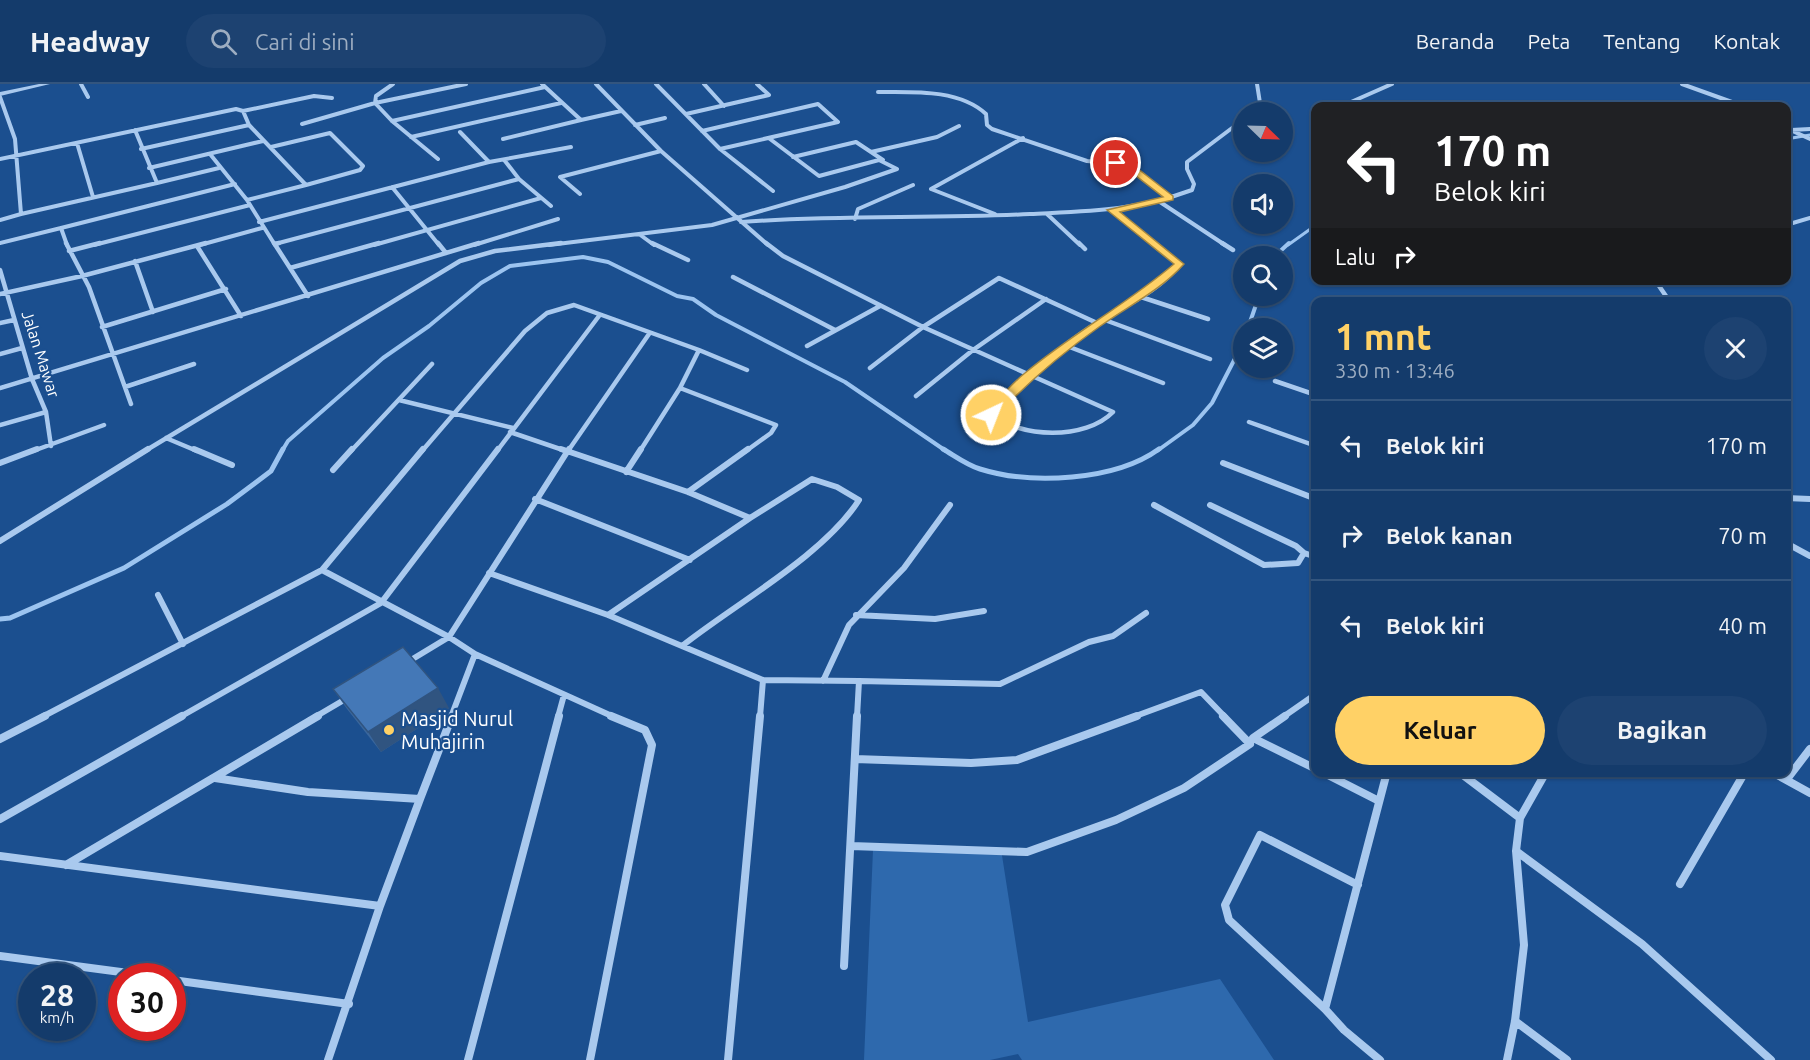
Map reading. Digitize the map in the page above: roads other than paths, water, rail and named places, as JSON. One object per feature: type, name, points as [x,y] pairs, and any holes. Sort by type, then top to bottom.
[{"type":"street","points":[[21,214],[17,155],[11,119],[0,96],[47,84]]},
{"type":"street","points":[[81,84],[88,97]]},
{"type":"street","points":[[375,104],[376,96],[393,84]]},
{"type":"street","points":[[302,124],[375,104],[466,84]]},
{"type":"street","points":[[596,84],[661,151],[735,218],[783,256],[923,327],[1028,376],[1112,411],[1112,415],[1076,431],[1061,432],[1025,428],[992,416],[1028,376],[1097,323],[1141,297],[1177,268],[1179,261],[1111,210]]},
{"type":"street","points":[[656,84],[720,149],[773,191]]},
{"type":"street","points":[[704,84],[724,106]]},
{"type":"street","points":[[686,114],[769,95],[757,84]]},
{"type":"street","points":[[1257,84],[1260,102]]},
{"type":"street","points":[[1351,102],[1392,84]]},
{"type":"street","points":[[1682,84],[1732,102]]},
{"type":"street","points":[[392,121],[543,86],[581,120]]},
{"type":"street","points":[[878,93],[928,93],[969,103],[984,112],[989,127],[1087,161],[1127,165],[1170,198]]},
{"type":"street","points":[[0,159],[236,109],[243,111],[314,96],[332,98]]},
{"type":"street","points":[[411,137],[561,103]]},
{"type":"street","points":[[375,104],[438,159]]},
{"type":"street","points":[[702,131],[818,104],[838,123],[720,149]]},
{"type":"street","points":[[243,111],[249,125],[306,185]]},
{"type":"street","points":[[503,139],[621,111]]},
{"type":"street","points":[[635,125],[665,118]]},
{"type":"street","points":[[141,149],[249,125]]},
{"type":"street","points":[[871,152],[937,137],[959,126]]},
{"type":"street","points":[[741,222],[797,218],[855,219],[1047,214],[1111,210],[1160,202],[1194,187],[1186,165],[1190,158],[1233,127]]},
{"type":"street","points":[[1791,129],[1810,129]]},
{"type":"street","points":[[135,130],[157,183]]},
{"type":"street","points":[[1791,130],[1810,139]]},
{"type":"street","points":[[460,132],[489,162]]},
{"type":"street","points":[[69,251],[248,203],[360,170],[363,166],[330,133],[271,147]]},
{"type":"street","points":[[999,216],[931,189],[1023,138]]},
{"type":"street","points":[[770,139],[819,176],[884,160]]},
{"type":"street","points":[[149,168],[263,141]]},
{"type":"street","points":[[0,541],[274,371],[348,330],[449,267],[472,256],[513,248],[712,225],[896,170],[856,142],[793,157]]},
{"type":"street","points":[[77,143],[93,197]]},
{"type":"street","points":[[259,222],[489,162],[505,161],[571,147]]},
{"type":"street","points":[[580,194],[560,177],[661,151]]},
{"type":"street","points":[[210,154],[219,168],[235,184],[308,296]]},
{"type":"street","points":[[505,161],[519,179],[551,206]]},
{"type":"street","points":[[1,220],[219,168]]},
{"type":"street","points":[[275,244],[519,179]]},
{"type":"street","points":[[0,243],[235,184]]},
{"type":"street","points":[[855,219],[855,212],[858,209],[913,185]]},
{"type":"street","points":[[392,187],[446,253]]},
{"type":"street","points":[[290,268],[541,198]]},
{"type":"street","points":[[1160,202],[1233,250]]},
{"type":"street","points":[[1047,214],[1085,249]]},
{"type":"street","points":[[1791,224],[1810,218]]},
{"type":"street","points":[[0,388],[558,219]]},
{"type":"street","points":[[61,228],[131,404]]},
{"type":"street","points":[[0,294],[82,276],[262,228]]},
{"type":"street","points":[[639,234],[659,248],[688,260]]},
{"type":"street","points":[[506,235],[513,248]]},
{"type":"street","points":[[197,246],[241,316]]},
{"type":"street","points":[[135,261],[153,312]]},
{"type":"street","name":"Jalan Mawar","points":[[0,270],[32,379],[46,412],[51,446]]},
{"type":"street","points":[[733,277],[835,330]]},
{"type":"street","points":[[870,368],[923,327],[999,278],[1097,323]]},
{"type":"street","points":[[102,327],[226,290]]},
{"type":"street","points":[[1141,297],[1208,319]]},
{"type":"street","points":[[916,396],[973,350],[1046,299]]},
{"type":"street","points":[[0,739],[322,570],[532,322],[571,305],[699,350],[747,370]]},
{"type":"street","points":[[807,346],[880,306]]},
{"type":"street","points":[[0,819],[381,603],[436,534],[599,316]]},
{"type":"street","points":[[0,323],[14,320]]},
{"type":"street","points":[[1105,320],[1210,358]]},
{"type":"street","points":[[398,668],[449,637],[535,500],[649,334]]},
{"type":"street","points":[[1067,346],[1163,382]]},
{"type":"street","points":[[0,354],[22,348]]},
{"type":"street","points":[[626,472],[680,388],[699,350]]},
{"type":"street","points":[[125,387],[194,364]]},
{"type":"street","points":[[333,470],[432,364]]},
{"type":"street","points":[[1275,381],[1311,393]]},
{"type":"street","points":[[680,388],[776,425],[771,433],[688,492]]},
{"type":"street","points":[[399,400],[512,430],[688,492],[750,518]]},
{"type":"street","points":[[0,425],[46,412]]},
{"type":"street","points":[[1249,422],[1311,444]]},
{"type":"street","points":[[0,463],[104,425]]},
{"type":"street","points":[[166,438],[232,465]]},
{"type":"street","points":[[1223,463],[1311,497]]},
{"type":"street","points":[[608,615],[750,518],[812,479],[837,487],[860,500],[855,509],[829,535],[682,646]]},
{"type":"street","points":[[1791,498],[1810,499]]},
{"type":"street","points":[[535,500],[690,560]]},
{"type":"street","points":[[823,681],[837,645],[856,615],[904,568],[950,505]]},
{"type":"street","points":[[1154,505],[1264,565],[1298,563],[1304,553]]},
{"type":"street","points":[[1209,505],[1296,546],[1311,556]]},
{"type":"street","points":[[1791,546],[1810,556]]},
{"type":"street","points":[[322,570],[449,637],[474,654],[517,670],[564,695],[645,730],[652,745],[591,1060]]},
{"type":"street","points":[[489,573],[608,615],[727,667],[763,680],[1000,684],[1089,642],[1113,636],[1146,613]]},
{"type":"street","points":[[158,595],[183,644]]},
{"type":"street","points":[[856,615],[935,619],[984,611]]},
{"type":"street","points":[[328,1060],[380,906],[474,654]]},
{"type":"street","points":[[728,1060],[763,680]]},
{"type":"street","points":[[844,966],[859,681]]},
{"type":"street","points":[[66,865],[357,692]]},
{"type":"street","points":[[851,846],[1027,852],[1116,820],[1184,788],[1250,744],[1201,692],[1017,760],[970,763],[855,759]]},
{"type":"street","points":[[468,1060],[564,695]]},
{"type":"street","points":[[1311,697],[1253,738],[1311,767]]},
{"type":"street","points":[[1791,774],[1810,749]]},
{"type":"street","points":[[1332,777],[1379,801]]},
{"type":"street","points":[[1325,1009],[1386,777]]},
{"type":"street","points":[[1466,777],[1520,818]]},
{"type":"street","points":[[1506,1060],[1515,1022],[1524,945],[1516,851],[1520,818],[1543,777]]},
{"type":"street","points":[[1680,884],[1742,777]]},
{"type":"street","points":[[1783,777],[1810,793]]},
{"type":"street","points":[[215,778],[308,792],[420,799]]},
{"type":"street","points":[[1358,885],[1260,835],[1225,904],[1228,920],[1325,1009],[1344,1030],[1380,1060]]},
{"type":"street","points":[[1516,851],[1642,944],[1771,1060]]},
{"type":"street","points":[[0,855],[380,906]]},
{"type":"street","points":[[0,956],[108,970]]},
{"type":"street","points":[[186,982],[348,1004]]},
{"type":"street","points":[[1515,1022],[1567,1060]]},
{"type":"waterway","points":[[1791,138],[1810,135]]},
{"type":"waterway","points":[[1288,245],[1311,229]]},
{"type":"waterway","points":[[1286,246],[1289,243]]},
{"type":"waterway","points":[[282,451],[288,441],[383,358],[429,326],[481,283],[510,266],[583,257],[608,262],[677,296],[693,299],[716,315],[845,382],[944,449]]},
{"type":"waterway","points":[[1251,318],[1256,306]]},
{"type":"waterway","points":[[1157,451],[1193,425],[1212,403],[1233,362]]},
{"type":"waterway","points":[[0,619],[10,618],[124,568],[227,504],[271,471],[283,449]]},
{"type":"waterway","points":[[944,449],[980,469],[1023,477],[1047,478],[1096,474],[1120,468],[1141,460],[1159,449]]},
{"type":"place","name":"Masjid Nurul Muhajirin","points":[[389,730]]}]
